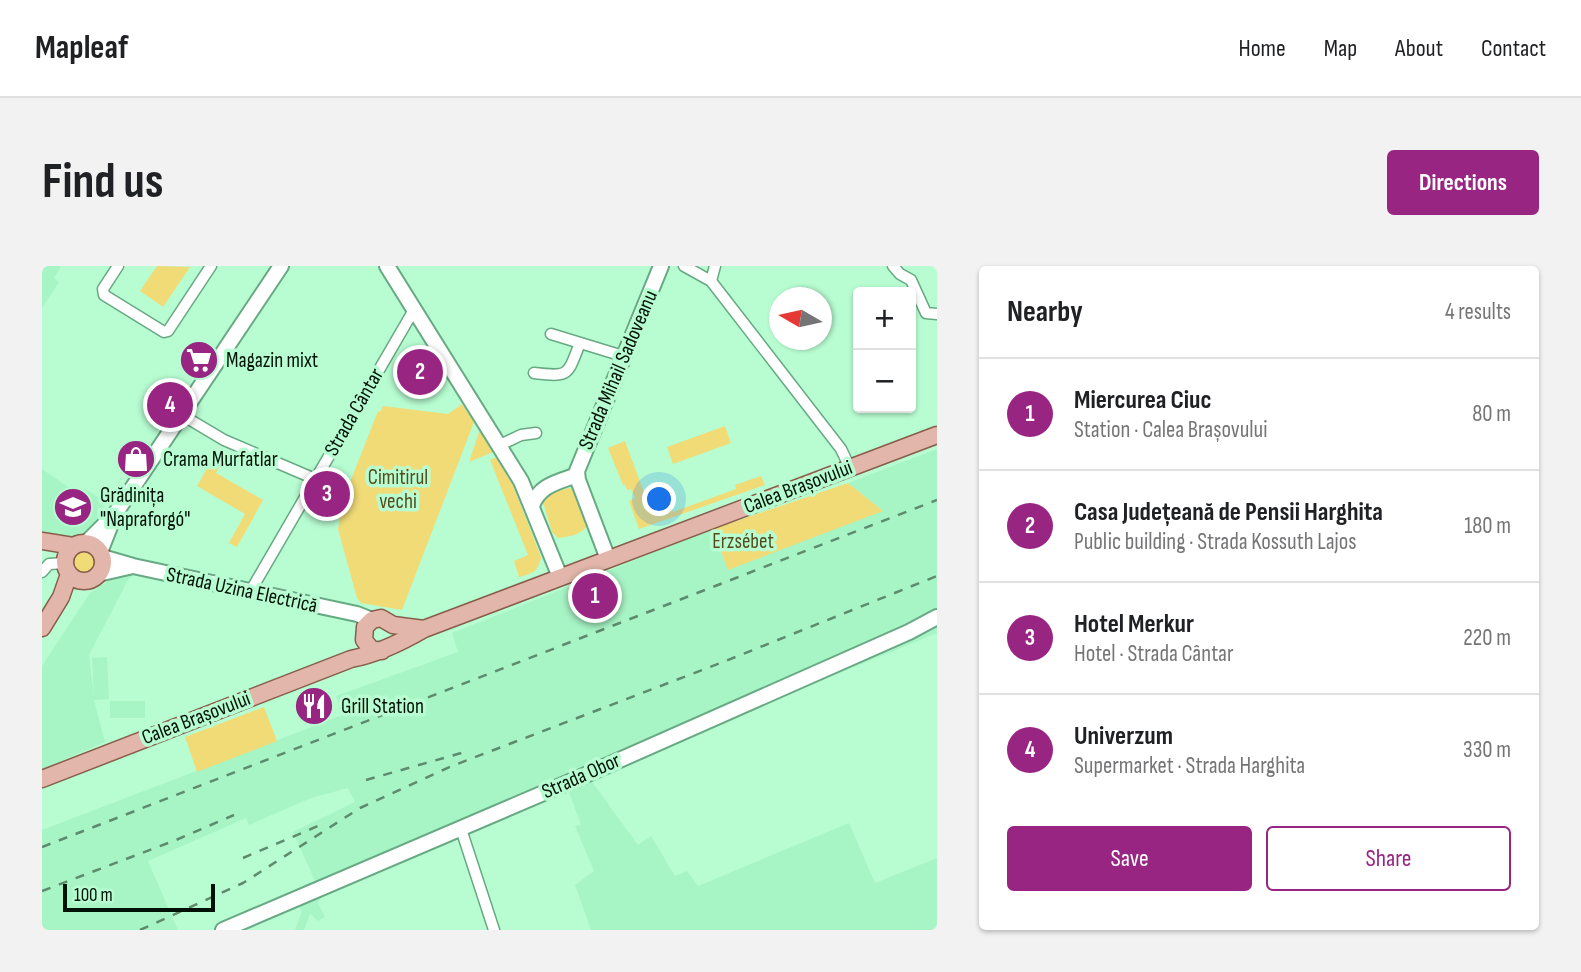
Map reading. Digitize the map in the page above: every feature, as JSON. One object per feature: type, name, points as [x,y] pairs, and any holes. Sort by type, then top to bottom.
[{"type":"main road","name":"Calea Brașovului","points":[[42,779],[387,647],[424,629],[937,435]]},
{"type":"main road","points":[[42,541],[90,550],[102,566],[98,574],[91,579],[71,570],[42,547]]},
{"type":"main road","points":[[42,628],[58,603],[71,570],[67,554],[90,550]]},
{"type":"main road","name":"Calea Brașovului","points":[[366,630],[385,619],[393,625],[424,629]]},
{"type":"main road","points":[[366,630],[371,649],[387,647],[396,634],[393,625]]},
{"type":"main road","points":[[351,659],[366,630]]},
{"type":"street","points":[[118,266],[103,289],[104,295],[164,332],[168,331],[211,266]]},
{"type":"street","points":[[90,550],[281,266]]},
{"type":"street","points":[[387,266],[521,481],[560,577]]},
{"type":"street","name":"Strada Mihail Sadoveanu","points":[[577,475],[585,448],[661,266]]},
{"type":"street","points":[[684,266],[711,281],[841,449],[850,468]]},
{"type":"street","points":[[711,281],[715,266]]},
{"type":"street","points":[[893,266],[900,274],[911,279],[926,313],[937,314]]},
{"type":"street","name":"Strada Cântar","points":[[250,592],[415,308]]},
{"type":"street","points":[[551,334],[623,356]]},
{"type":"street","points":[[534,373],[558,376],[566,373],[580,343]]},
{"type":"street","name":"Strada Cântar","points":[[182,415],[224,440],[315,480]]},
{"type":"street","points":[[500,445],[521,435],[536,433]]},
{"type":"street","points":[[532,506],[538,493],[548,485],[577,475],[608,559]]},
{"type":"street","points":[[521,481],[548,485]]},
{"type":"street","name":"Strada Uzina Electrică","points":[[90,550],[133,566],[351,614],[366,630]]},
{"type":"street","points":[[42,572],[49,564],[71,570]]},
{"type":"street","name":"Strada Uzina Electrică","points":[[98,574],[133,566]]},
{"type":"street","name":"Strada Obor","points":[[223,930],[461,829],[909,632],[937,617]]},
{"type":"street","points":[[461,829],[494,930]]},
{"type":"shaded area","points":[[42,266],[61,266],[54,278],[59,282],[42,308]]},
{"type":"shaded area","points":[[937,449],[937,633],[791,693],[592,782],[638,845],[651,836],[675,876],[687,871],[698,886],[849,823],[875,883],[937,858],[937,930],[591,930],[575,885],[594,871],[575,826],[581,825],[568,789],[323,893],[318,903],[325,917],[318,921],[310,914],[304,930],[295,930],[302,911],[297,903],[304,885],[315,881],[293,832],[355,802],[348,788],[311,798],[249,825],[246,818],[148,861],[178,930],[42,930],[42,830],[343,715],[336,696],[458,652],[452,633],[713,529],[728,570],[882,510],[848,483]]},
{"type":"shaded area","name":"Grădinița \"Napraforgó\"","points":[[42,469],[80,495],[85,489],[103,500],[104,509],[84,537],[75,541],[42,534]]},
{"type":"shaded area","points":[[136,573],[128,580],[89,655],[94,697],[92,658],[107,657],[109,699],[94,700],[105,742],[42,769],[42,666],[90,593],[110,580]]},
{"type":"shaded area","points":[[110,701],[145,701],[145,718],[110,718]]},
{"type":"green space","points":[[157,266],[190,267],[163,307],[140,291]]},
{"type":"green space","name":"Cimitirul vechi","points":[[462,404],[474,422],[402,610],[361,603],[357,598],[338,529],[343,500],[378,411],[380,412],[383,406],[448,414]]},
{"type":"green space","points":[[725,426],[731,443],[673,464],[667,447]]},
{"type":"green space","points":[[480,429],[493,452],[469,462]]},
{"type":"green space","points":[[625,441],[649,506],[667,499],[673,512],[736,489],[735,485],[761,476],[765,485],[639,529],[629,501],[635,498],[631,489],[627,490],[625,484],[623,485],[608,448]]},
{"type":"green space","points":[[219,447],[228,452],[216,473],[263,500],[237,547],[229,543],[245,514],[197,486]]},
{"type":"green space","points":[[499,456],[541,557],[539,566],[534,571],[519,577],[514,561],[528,555],[490,460]]},
{"type":"green space","name":"Erzsébet","points":[[848,483],[883,511],[728,570],[713,529]]},
{"type":"green space","points":[[574,489],[589,522],[580,532],[558,538],[552,532],[543,502],[551,493]]},
{"type":"green space","points":[[84,551],[92,554],[95,562],[92,570],[84,573],[76,570],[73,562],[76,554]]},
{"type":"green space","points":[[264,707],[277,741],[197,772],[185,737]]},
{"type":"railway","points":[[42,847],[937,500]]},
{"type":"railway","points":[[140,930],[243,883],[360,808],[452,766],[937,576]]},
{"type":"railway","points":[[366,780],[465,752]]},
{"type":"railway","points":[[42,891],[234,815]]},
{"type":"railway","points":[[243,858],[318,826]]},
{"type":"place","name":"Magazin mixt","points":[[199,360]]},
{"type":"place","name":"Casa Județeană de Pensii Harghita","points":[[420,372]]},
{"type":"place","name":"Univerzum","points":[[170,405]]},
{"type":"place","name":"Crama Murfatlar","points":[[136,459]]},
{"type":"place","name":"Hotel Merkur","points":[[327,494]]},
{"type":"place","name":"Grădinița \"Napraforgó\"","points":[[73,507]]},
{"type":"place","name":"Miercurea Ciuc","points":[[595,596]]},
{"type":"place","name":"Grill Station","points":[[314,706]]}]
